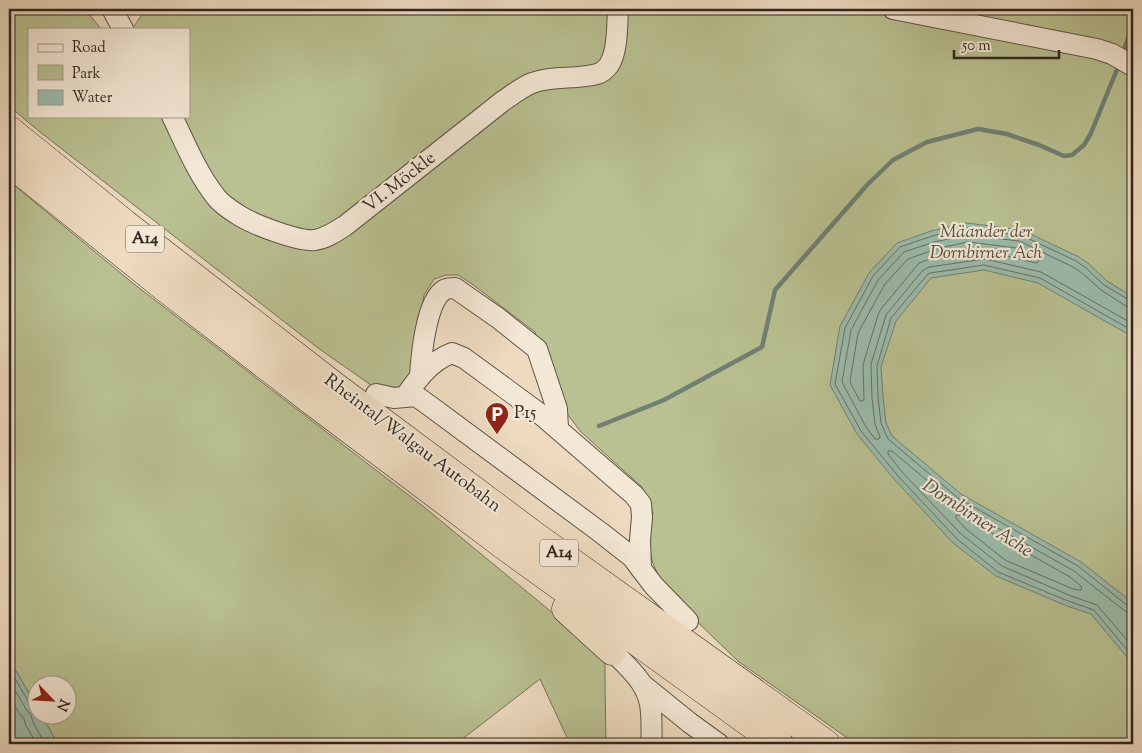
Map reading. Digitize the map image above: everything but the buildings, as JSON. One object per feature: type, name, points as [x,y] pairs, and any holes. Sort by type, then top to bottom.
[{"type":"highway","name":"Rheintal/Walgau Autobahn","points":[[9,130],[125,224],[283,346],[535,536],[826,744]]},
{"type":"highway","name":"Rheintal/Walgau Autobahn","points":[[9,162],[247,352],[506,547],[779,744]]},
{"type":"highway","points":[[283,346],[318,359],[359,387],[376,394]]},
{"type":"highway","points":[[506,547],[514,567],[543,589],[612,651]]},
{"type":"highway","points":[[688,621],[757,686],[783,714]]},
{"type":"street","points":[[112,9],[123,28]]},
{"type":"street","name":"VI. Möckle","points":[[173,118],[203,179],[217,198],[239,216],[269,229],[303,240],[315,240],[326,237],[346,225],[517,91],[532,83],[546,79],[599,74],[609,65],[616,47],[618,9]]},
{"type":"street","points":[[893,9],[1097,49],[1112,54],[1133,66]]},
{"type":"street","points":[[420,377],[428,320],[436,297],[445,289],[455,288],[498,318],[537,349],[557,409],[558,429]]},
{"type":"street","points":[[405,397],[420,377],[442,357],[452,353],[464,358],[540,413],[634,495],[641,504],[641,569]]},
{"type":"street","points":[[376,394],[394,398],[416,396],[430,406],[632,557],[688,621]]},
{"type":"street","points":[[612,651],[634,673],[643,685],[649,698],[652,744]]},
{"type":"street","points":[[643,685],[719,744]]},
{"type":"green space","name":"Mäander der Dornbirner Ach","points":[[9,9],[85,9],[100,28],[28,28],[28,118],[190,118],[190,28],[133,28],[146,9],[1133,9],[1133,744],[856,744],[739,662],[687,612],[661,582],[652,561],[649,544],[653,512],[642,487],[580,431],[568,415],[535,332],[472,284],[458,275],[446,275],[434,279],[424,295],[413,373],[404,387],[378,390],[318,348],[9,106]]},
{"type":"green space","points":[[9,181],[134,284],[424,507],[605,656],[606,744],[570,744],[540,679],[456,744],[58,744],[48,726],[78,726],[78,676],[28,676],[28,692],[9,659]]},
{"type":"water","name":"Dornbirner Ache","points":[[967,223],[1022,230],[1079,257],[1107,281],[1133,297],[1133,337],[1038,283],[984,270],[931,278],[896,321],[881,367],[886,423],[892,436],[961,494],[1081,562],[1133,603],[1133,671],[1131,662],[1091,614],[996,576],[953,543],[894,479],[857,434],[830,385],[840,326],[869,273],[897,243],[931,231]]},
{"type":"water","points":[[9,659],[28,692],[28,726],[48,726],[58,744],[9,744]]},
{"type":"waterway","points":[[1124,50],[1133,24]]},
{"type":"waterway","points":[[599,426],[664,400],[762,347],[775,290],[868,184],[893,160],[927,142],[978,129],[1007,134],[1064,156],[1072,155],[1084,145],[1091,133],[1118,67]]},
{"type":"place","name":"P15","points":[[497,435]]}]
